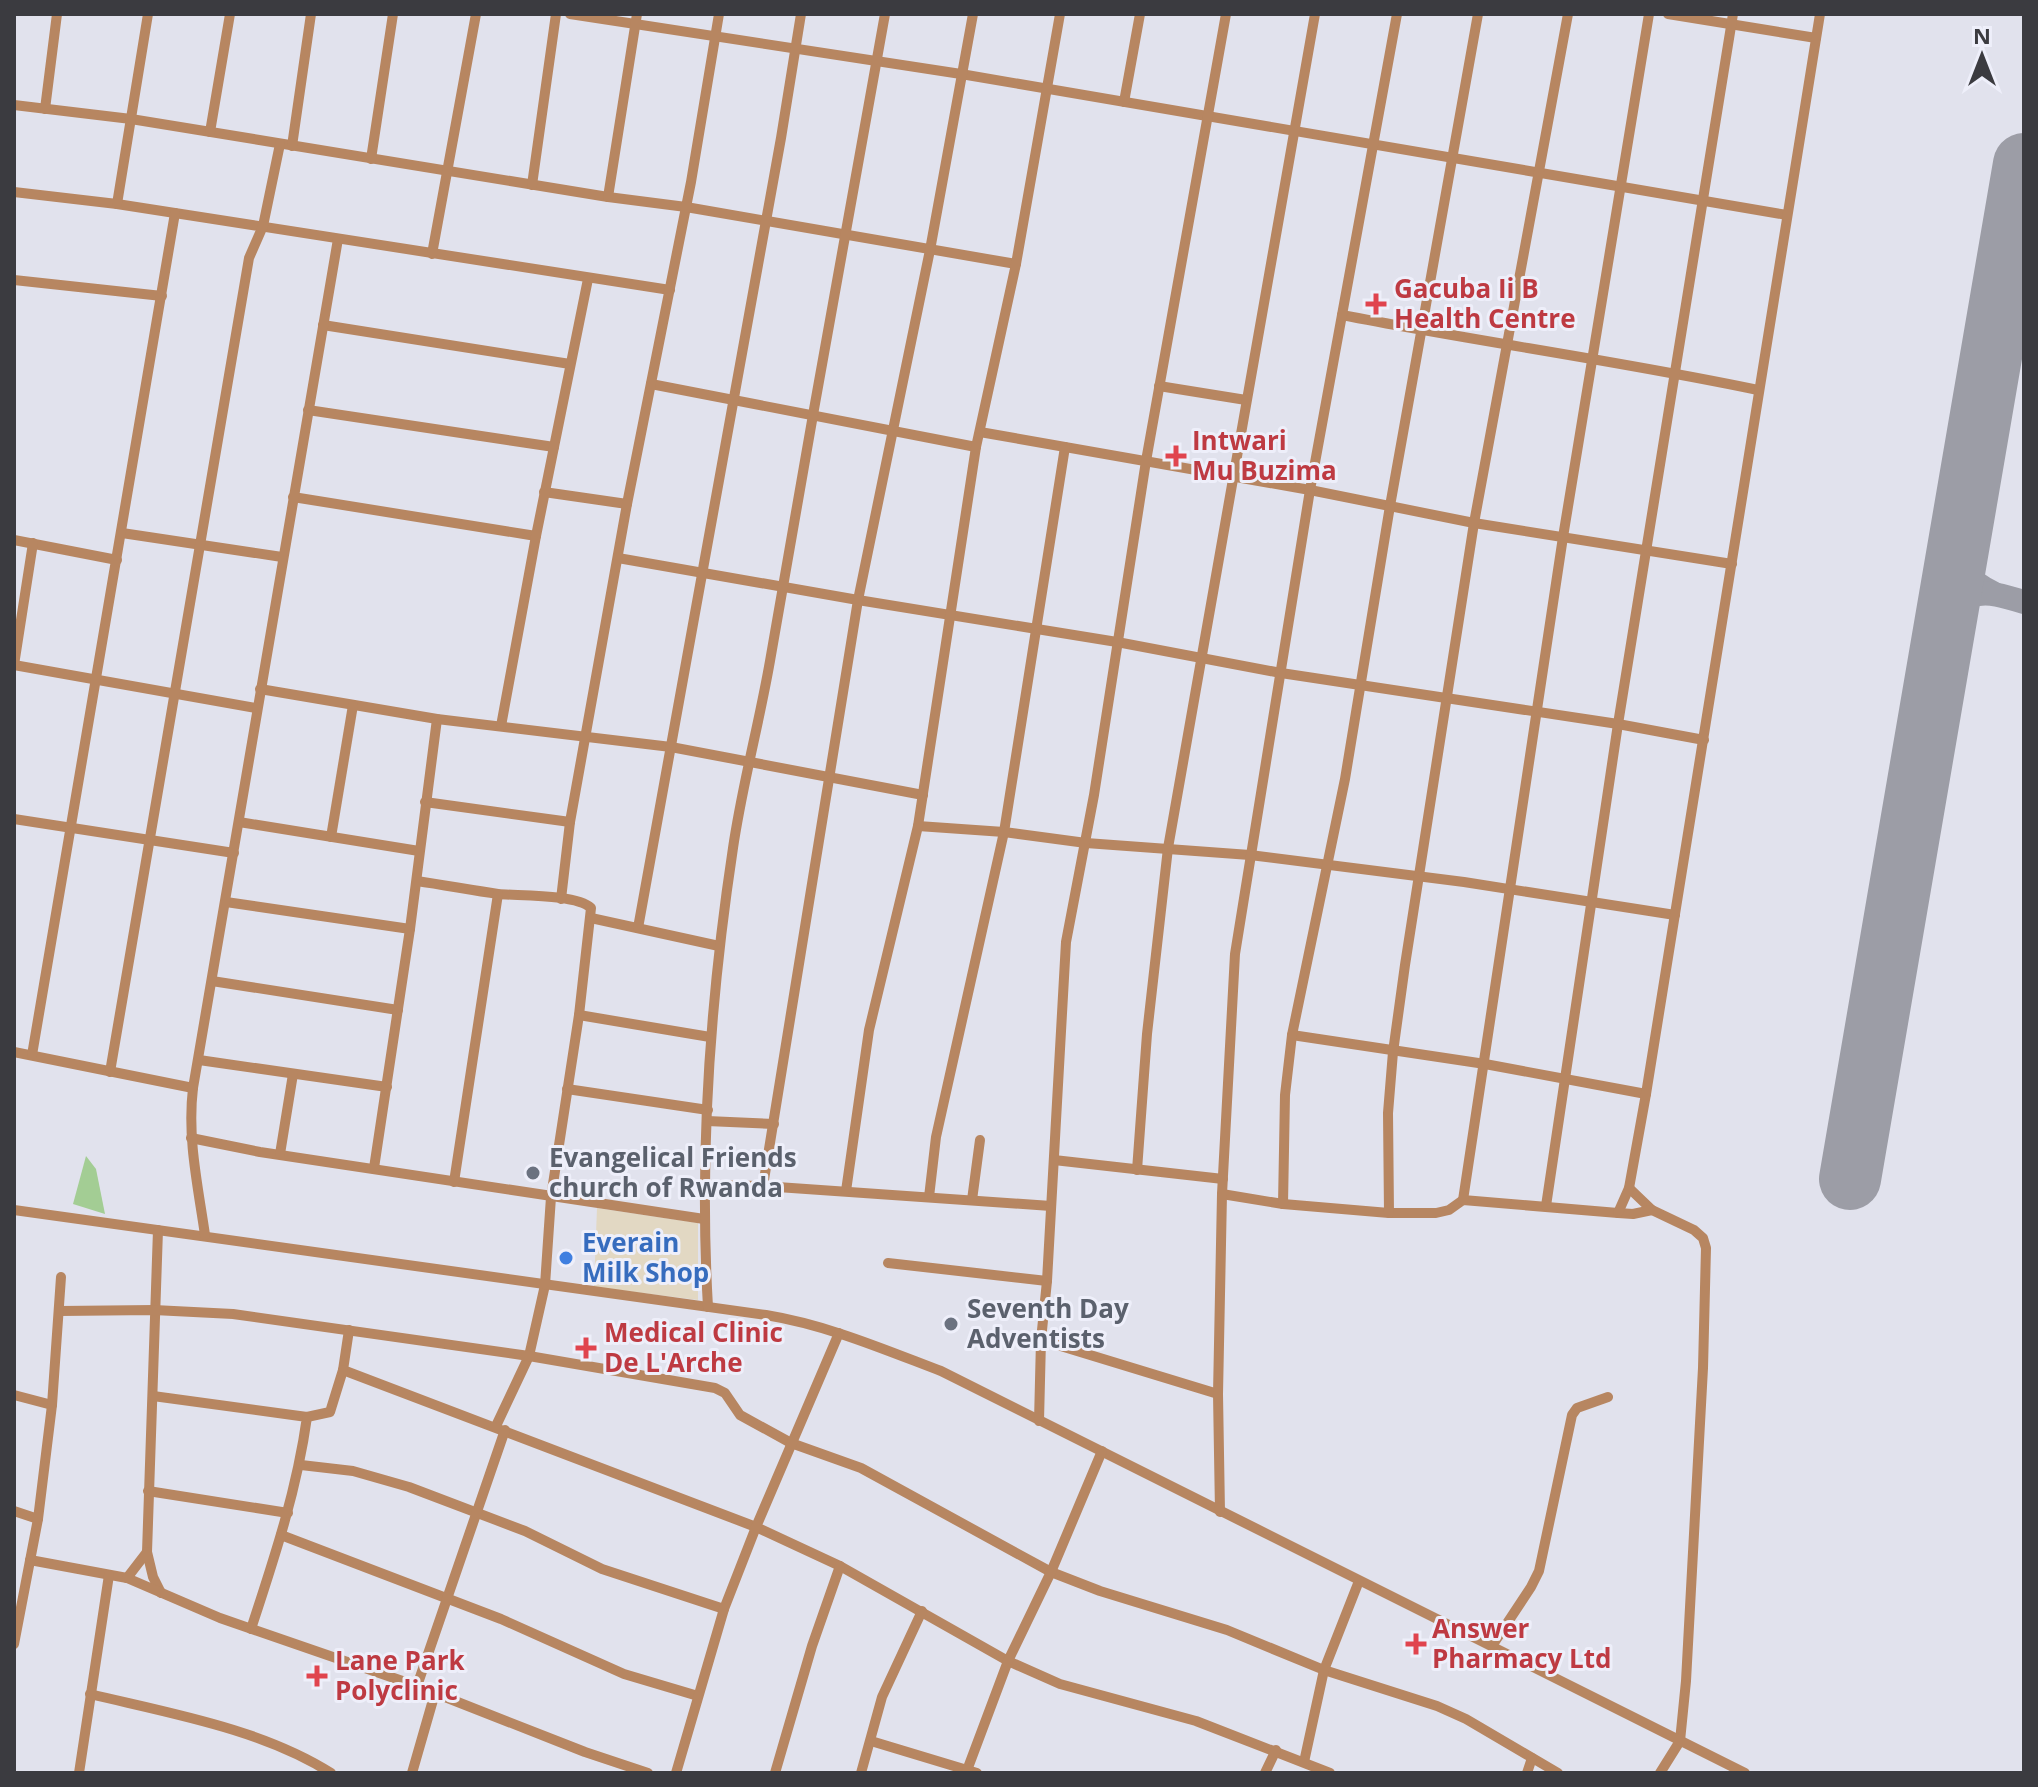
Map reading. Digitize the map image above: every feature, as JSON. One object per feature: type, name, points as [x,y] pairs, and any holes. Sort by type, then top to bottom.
[{"type":"street","points":[[45,109],[57,14]]},
{"type":"street","points":[[117,204],[148,14]]},
{"type":"street","points":[[210,132],[230,14]]},
{"type":"street","points":[[110,1072],[249,258],[263,226],[286,145],[311,14]]},
{"type":"street","points":[[371,159],[393,14]]},
{"type":"street","points":[[432,254],[476,14]]},
{"type":"street","points":[[532,185],[556,14]]},
{"type":"street","points":[[570,14],[636,19],[715,35],[1373,143],[1787,215]]},
{"type":"street","points":[[561,899],[570,822],[627,504],[686,207],[719,14]]},
{"type":"street","points":[[638,928],[801,14]]},
{"type":"street","points":[[708,1307],[703,1185],[710,1037],[719,946],[733,844],[783,587],[885,14]]},
{"type":"street","points":[[763,1186],[858,600],[930,250],[973,14]]},
{"type":"street","points":[[846,1191],[869,1030],[918,826],[976,447],[1016,264],[1060,14]]},
{"type":"street","points":[[1124,102],[1140,14]]},
{"type":"street","points":[[1039,1421],[1063,966],[1086,843],[1146,461],[1226,14]]},
{"type":"street","points":[[1137,1170],[1147,1034],[1168,848],[1315,14]]},
{"type":"street","points":[[1220,1512],[1218,1394],[1222,1194],[1235,954],[1310,490],[1397,14]]},
{"type":"street","points":[[1283,1204],[1285,1095],[1292,1035],[1362,686],[1390,506],[1478,14]]},
{"type":"street","points":[[1389,1213],[1388,1113],[1393,1052],[1474,523],[1568,14]]},
{"type":"street","points":[[1463,1200],[1563,537],[1649,14]]},
{"type":"street","points":[[1668,14],[1732,20],[1816,38]]},
{"type":"street","points":[[1618,1213],[1629,1188],[1646,1094],[1820,14]]},
{"type":"street","points":[[608,197],[636,19]]},
{"type":"street","points":[[1546,1206],[1618,724],[1732,20]]},
{"type":"street","points":[[14,105],[131,119],[686,207],[1016,264]]},
{"type":"street","points":[[14,192],[117,204],[670,290]]},
{"type":"street","points":[[32,1055],[175,213]]},
{"type":"street","points":[[205,1235],[191,1138],[193,1088],[338,239]]},
{"type":"street","points":[[501,726],[544,492],[588,279]]},
{"type":"street","points":[[14,280],[162,296]]},
{"type":"street","points":[[1342,315],[1507,346],[1674,372],[1758,390]]},
{"type":"street","points":[[323,325],[570,364]]},
{"type":"street","points":[[651,384],[976,447]]},
{"type":"street","points":[[1159,386],[1246,400]]},
{"type":"street","points":[[308,410],[554,447]]},
{"type":"street","points":[[980,432],[1310,490],[1474,523],[1732,564]]},
{"type":"street","points":[[929,1197],[936,1137],[1004,832],[1065,447]]},
{"type":"street","points":[[544,492],[627,504]]},
{"type":"street","points":[[293,497],[536,536]]},
{"type":"street","points":[[122,533],[282,557]]},
{"type":"street","points":[[14,540],[117,560]]},
{"type":"street","points":[[33,543],[14,665],[256,708]]},
{"type":"street","points":[[618,558],[1117,642],[1281,673],[1704,740]]},
{"type":"street","points":[[260,689],[437,719],[671,747],[923,795]]},
{"type":"street","points":[[331,837],[353,705]]},
{"type":"street","points":[[374,1168],[417,881],[437,719]]},
{"type":"street","points":[[425,802],[570,822]]},
{"type":"street","points":[[14,819],[234,853]]},
{"type":"street","points":[[239,822],[419,851]]},
{"type":"street","points":[[918,826],[1250,855],[1510,889],[1675,915]]},
{"type":"street","points":[[417,881],[498,894],[561,899],[587,904],[591,908],[579,1015],[551,1197],[545,1285],[529,1356],[501,1428],[417,1686]]},
{"type":"street","points":[[454,1182],[498,894]]},
{"type":"street","points":[[226,902],[410,929]]},
{"type":"street","points":[[591,918],[719,946]]},
{"type":"street","points":[[212,981],[398,1010]]},
{"type":"street","points":[[579,1015],[710,1037]]},
{"type":"street","points":[[1292,1035],[1485,1064],[1646,1094]]},
{"type":"street","points":[[14,1052],[193,1088]]},
{"type":"street","points":[[199,1060],[387,1087]]},
{"type":"street","points":[[280,1154],[293,1074]]},
{"type":"street","points":[[567,1089],[707,1116],[774,1124]]},
{"type":"street","points":[[191,1138],[454,1182],[704,1219]]},
{"type":"street","points":[[972,1200],[980,1140]]},
{"type":"street","points":[[1054,1160],[1223,1179]]},
{"type":"street","points":[[703,1185],[846,1191],[1051,1206]]},
{"type":"street","points":[[1629,1188],[1652,1210],[1694,1230],[1703,1238],[1706,1248],[1694,1544],[1680,1741],[1660,1773]]},
{"type":"street","points":[[1222,1194],[1283,1204],[1389,1213],[1436,1213],[1449,1210],[1463,1200],[1633,1214],[1652,1210]]},
{"type":"street","points":[[14,1210],[803,1321],[941,1371],[1745,1773]]},
{"type":"street","points":[[158,1230],[147,1552],[153,1577],[161,1593]]},
{"type":"street","points":[[888,1263],[1047,1281]]},
{"type":"street","points":[[14,1644],[16,1616],[38,1519],[52,1405],[61,1277]]},
{"type":"street","points":[[60,1311],[154,1310],[233,1314],[529,1356],[715,1388],[725,1393],[740,1415],[791,1443],[861,1468],[1051,1572],[1100,1591],[1227,1630],[1324,1670],[1437,1706],[1558,1773]]},
{"type":"street","points":[[153,1396],[307,1417],[330,1412],[343,1370],[349,1330]]},
{"type":"street","points":[[676,1773],[724,1609],[839,1333]]},
{"type":"street","points":[[1041,1340],[1218,1394]]},
{"type":"street","points":[[343,1370],[756,1527],[840,1566],[1008,1661],[1060,1684],[1196,1721],[1330,1773]]},
{"type":"street","points":[[14,1395],[52,1405]]},
{"type":"street","points":[[1492,1646],[1539,1571],[1572,1415],[1577,1408],[1608,1397]]},
{"type":"street","points":[[251,1629],[301,1465],[307,1417]]},
{"type":"street","points":[[871,1741],[970,1772],[1008,1661],[1051,1572],[1102,1451]]},
{"type":"street","points":[[301,1465],[353,1471],[409,1487],[525,1531],[602,1569],[724,1609]]},
{"type":"street","points":[[148,1491],[288,1513]]},
{"type":"street","points":[[14,1511],[38,1519]]},
{"type":"street","points":[[281,1535],[447,1597],[624,1674],[698,1696]]},
{"type":"street","points":[[127,1578],[147,1552]]},
{"type":"street","points":[[30,1560],[127,1578],[186,1605],[417,1686],[585,1752],[648,1773]]},
{"type":"street","points":[[775,1773],[812,1646],[840,1566]]},
{"type":"street","points":[[79,1773],[109,1575]]},
{"type":"street","points":[[1304,1762],[1324,1670],[1359,1581]]},
{"type":"street","points":[[861,1773],[882,1697],[922,1611]]},
{"type":"street","points":[[412,1773],[435,1693]]},
{"type":"street","points":[[90,1694],[190,1718],[277,1745],[331,1773]]},
{"type":"street","points":[[1265,1773],[1276,1750]]},
{"type":"street","points":[[1527,1773],[1532,1758]]},
{"type":"shaded area","points":[[597,1208],[698,1223],[698,1300],[594,1287]]},
{"type":"green space","points":[[86,1156],[96,1169],[105,1214],[73,1204]]},
{"type":"taxiway","points":[[1960,539],[1966,572],[1976,583],[1993,593]]},
{"type":"taxiway","points":[[1944,629],[1961,605],[1977,594],[1986,593],[2024,602]]},
{"type":"runway","points":[[1850,1179],[2024,164]]},
{"type":"place","name":"Gacuba Ii B Health Centre","points":[[1376,304]]},
{"type":"place","name":"Intwari Mu Buzima","points":[[1176,456]]},
{"type":"place","name":"Evangelical Friends church of Rwanda","points":[[533,1173]]},
{"type":"place","name":"Everain Milk Shop","points":[[566,1258]]},
{"type":"place","name":"Seventh Day Adventists","points":[[951,1324]]},
{"type":"place","name":"Medical Clinic De L'Arche","points":[[586,1348]]},
{"type":"place","name":"Answer Pharmacy Ltd","points":[[1416,1644]]},
{"type":"place","name":"Lane Park Polyclinic","points":[[317,1676]]}]
